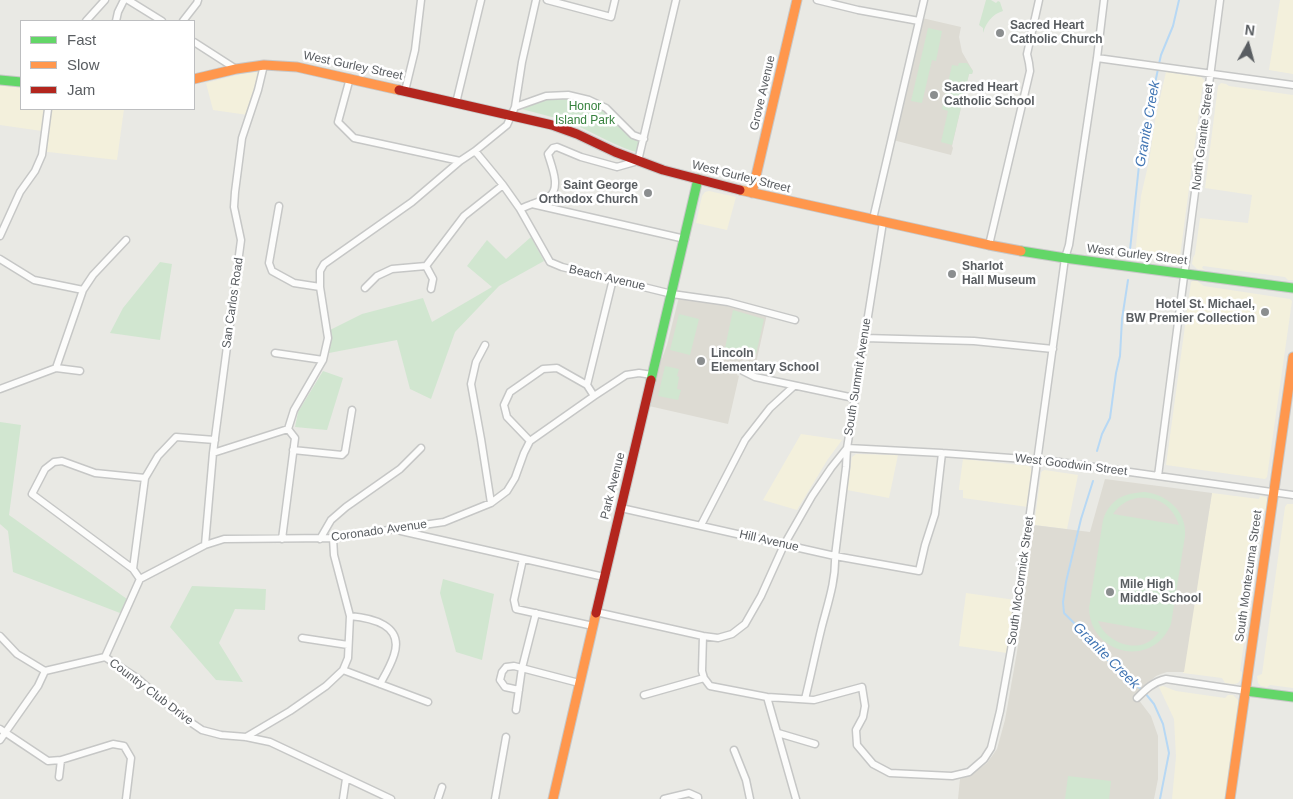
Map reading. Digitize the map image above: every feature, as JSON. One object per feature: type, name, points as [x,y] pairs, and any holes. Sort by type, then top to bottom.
[{"type":"main road","name":"Grove Avenue","points":[[752,193],[798,0]]},
{"type":"main road","name":"West Gurley Street","points":[[195,79],[236,69],[264,65],[297,67],[456,103],[513,111],[577,134],[615,152],[663,170],[752,193],[989,245],[1065,258],[1293,288]]},
{"type":"main road","points":[[0,80],[20,82]]},
{"type":"main road","name":"Park Avenue","points":[[553,799],[698,179]]},
{"type":"main road","name":"South Montezuma Street","points":[[1230,799],[1293,357]]},
{"type":"main road","points":[[1246,691],[1293,697]]},
{"type":"street","points":[[87,20],[105,0]]},
{"type":"street","points":[[116,20],[118,12],[126,0],[160,20]]},
{"type":"street","points":[[184,20],[198,0]]},
{"type":"street","points":[[405,91],[415,50],[421,0]]},
{"type":"street","points":[[456,103],[481,0]]},
{"type":"street","points":[[288,429],[294,410],[323,360],[328,338],[320,287],[320,271],[324,264],[412,202],[460,161],[476,151],[508,125],[513,111],[536,0]]},
{"type":"street","points":[[547,0],[611,17],[615,0]]},
{"type":"street","points":[[520,210],[550,196],[554,190],[555,177],[548,154],[553,148],[557,147],[582,157],[617,167],[638,161],[676,0]]},
{"type":"street","points":[[817,0],[858,10],[919,21]]},
{"type":"street","points":[[873,219],[924,0]]},
{"type":"street","points":[[989,245],[1030,71],[1026,54],[1039,0]]},
{"type":"street","name":"South McCormick Street","points":[[806,699],[814,700],[862,686],[865,706],[863,717],[856,730],[857,745],[873,764],[890,773],[952,776],[969,772],[984,759],[991,748],[1012,644],[1065,258],[1069,248],[1104,0]]},
{"type":"street","name":"North Granite Street","points":[[1158,476],[1220,0]]},
{"type":"street","points":[[195,43],[236,69]]},
{"type":"street","points":[[1097,58],[1293,85]]},
{"type":"street","name":"San Carlos Road","points":[[205,545],[213,453],[242,240],[234,207],[235,192],[242,138],[264,65]]},
{"type":"street","points":[[350,78],[338,122],[354,138],[460,161]]},
{"type":"street","points":[[513,111],[546,96],[568,95],[589,100],[606,108],[633,135],[644,139]]},
{"type":"street","points":[[0,236],[20,192],[35,171],[42,155],[48,110]]},
{"type":"street","name":"Beach Avenue","points":[[476,151],[520,210],[550,262],[562,267],[672,294],[728,302],[795,320]]},
{"type":"street","points":[[365,288],[377,276],[392,269],[426,266],[464,216],[503,185]]},
{"type":"street","points":[[532,204],[685,239]]},
{"type":"street","points":[[279,206],[269,263],[272,271],[294,283],[320,287]]},
{"type":"street","name":"South Summit Avenue","points":[[703,636],[718,638],[732,634],[745,624],[761,596],[784,545],[812,496],[847,448],[883,222]]},
{"type":"street","points":[[56,368],[83,290],[93,275],[126,240]]},
{"type":"street","points":[[0,259],[34,280],[83,290]]},
{"type":"street","points":[[426,266],[433,279],[431,289]]},
{"type":"street","points":[[588,385],[613,279]]},
{"type":"street","points":[[864,338],[974,341],[1053,348]]},
{"type":"street","points":[[485,345],[476,362],[471,384],[490,503]]},
{"type":"street","points":[[275,353],[323,360]]},
{"type":"street","points":[[0,388],[56,368],[80,372]]},
{"type":"street","points":[[594,396],[588,385],[557,368],[543,369],[510,392],[504,405],[507,417],[530,441],[626,376],[634,373],[652,375]]},
{"type":"street","points":[[743,371],[755,377],[854,398]]},
{"type":"street","points":[[701,526],[745,440],[770,408],[794,386]]},
{"type":"street","points":[[292,450],[342,455],[345,452],[352,410]]},
{"type":"street","points":[[282,539],[295,438],[288,429]]},
{"type":"street","points":[[213,453],[288,429]]},
{"type":"street","points":[[134,568],[145,478],[158,456],[176,437],[215,440]]},
{"type":"street","name":"Coronado Avenue","points":[[140,578],[205,545],[224,539],[333,538],[444,522],[490,503],[507,491],[515,478],[530,441]]},
{"type":"street","points":[[320,539],[331,520],[346,507],[400,469],[421,448]]},
{"type":"street","points":[[596,612],[703,636],[702,672],[710,686],[767,697],[806,699],[835,568],[847,448]]},
{"type":"street","name":"West Goodwin Street","points":[[847,448],[1038,460],[1293,495]]},
{"type":"street","name":"Hill Avenue","points":[[620,508],[835,556],[919,571],[935,514],[942,453]]},
{"type":"street","points":[[104,657],[140,578],[134,568],[32,494],[45,469],[54,462],[62,461],[95,473],[145,478]]},
{"type":"street","points":[[396,529],[604,577]]},
{"type":"street","points":[[246,737],[290,712],[326,686],[342,670],[348,658],[350,616],[334,555],[333,538]]},
{"type":"street","points":[[523,559],[514,600],[516,609],[593,626]]},
{"type":"street","points":[[516,710],[522,668],[536,613]]},
{"type":"street","points":[[350,616],[365,617],[390,628],[396,640],[395,655],[380,684]]},
{"type":"street","points":[[0,636],[16,654],[45,671],[38,686],[2,731],[0,740]]},
{"type":"street","points":[[302,638],[348,645]]},
{"type":"street","name":"Country Club Drive","points":[[45,671],[104,657],[137,678],[177,713],[202,730],[221,735],[246,737],[270,742],[391,799]]},
{"type":"street","points":[[519,690],[504,687],[500,680],[502,672],[506,667],[514,666],[579,683]]},
{"type":"street","points":[[342,670],[428,702]]},
{"type":"street","points":[[644,695],[704,678]]},
{"type":"street","points":[[1137,698],[1152,684],[1166,679],[1246,691]]},
{"type":"street","points":[[767,697],[796,799]]},
{"type":"street","points":[[2,731],[48,761],[61,760],[113,744],[124,746],[131,758],[126,799]]},
{"type":"street","points":[[778,733],[815,744]]},
{"type":"street","points":[[495,799],[506,737]]},
{"type":"street","points":[[734,750],[746,780],[750,799]]},
{"type":"street","points":[[59,777],[61,760]]},
{"type":"street","points":[[343,799],[346,779]]},
{"type":"street","points":[[438,799],[442,787]]},
{"type":"street","points":[[664,799],[689,793],[698,797],[698,799]]},
{"type":"shaded area","points":[[1280,0],[1293,0],[1293,74],[1269,70]]},
{"type":"shaded area","name":"Sacred Heart Catholic School","points":[[922,18],[961,27],[959,37],[962,52],[973,71],[972,74],[969,74],[951,155],[893,140]]},
{"type":"shaded area","points":[[258,72],[257,87],[248,115],[213,110],[206,83]]},
{"type":"shaded area","points":[[1166,72],[1201,77],[1204,80],[1180,262],[1175,266],[1167,260],[1135,256],[1141,196]]},
{"type":"shaded area","points":[[1221,83],[1229,86],[1293,95],[1293,280],[1288,280],[1285,277],[1203,266],[1202,268],[1205,270],[1197,269],[1192,264],[1200,218],[1248,223],[1252,195],[1205,188],[1218,86]]},
{"type":"shaded area","points":[[0,84],[20,87],[20,110],[124,110],[117,160],[40,151],[42,131],[0,125]]},
{"type":"shaded area","points":[[709,191],[736,197],[727,230],[696,223],[702,196],[705,192]]},
{"type":"shaded area","points":[[1197,281],[1204,286],[1290,299],[1292,301],[1267,477],[1265,479],[1166,465],[1191,282]]},
{"type":"shaded area","name":"Lincoln Elementary School","points":[[679,297],[728,303],[767,314],[754,372],[752,365],[748,361],[740,361],[737,375],[739,376],[728,424],[649,406]]},
{"type":"shaded area","points":[[801,434],[842,440],[828,459],[797,510],[763,500]]},
{"type":"shaded area","points":[[856,454],[898,455],[889,498],[847,490],[852,457]]},
{"type":"shaded area","points":[[963,459],[1029,466],[1032,471],[1028,507],[963,498],[963,490],[959,490],[959,488]]},
{"type":"shaded area","points":[[1045,470],[1078,475],[1067,529],[1034,525],[1041,473]]},
{"type":"shaded area","name":"Mile High Middle School","points":[[1105,479],[1212,493],[1184,672],[1167,672],[1156,676],[1135,695],[1151,716],[1158,736],[1158,779],[1154,799],[958,799],[960,779],[971,775],[987,763],[997,749],[1005,720],[1017,652],[1034,525],[1090,532]]},
{"type":"shaded area","points":[[1212,493],[1259,499],[1260,496],[1266,497],[1268,501],[1266,511],[1262,511],[1240,671],[1242,672],[1241,679],[1238,683],[1234,684],[1225,683],[1222,678],[1183,673]]},
{"type":"shaded area","points":[[1287,504],[1293,504],[1293,688],[1270,685],[1267,687],[1261,686],[1258,683],[1257,676],[1262,674],[1285,507]]},
{"type":"shaded area","points":[[966,593],[1015,600],[1007,653],[959,646]]},
{"type":"shaded area","points":[[1163,686],[1176,691],[1225,698],[1228,695],[1233,695],[1239,701],[1240,709],[1237,711],[1226,799],[1172,799],[1176,757],[1174,719],[1159,687]]},
{"type":"green space","points":[[986,0],[996,3],[1000,2],[1003,11],[990,19],[983,33],[983,28],[979,25]]},
{"type":"green space","points":[[928,28],[942,31],[936,61],[932,60],[922,103],[911,101]]},
{"type":"green space","points":[[959,63],[967,63],[973,71],[972,74],[969,74],[952,145],[941,142],[948,111],[942,109],[952,65],[958,66]]},
{"type":"green space","name":"Honor Island Park","points":[[568,95],[606,108],[633,135],[644,139],[640,153],[624,148],[568,122],[515,107],[533,101]]},
{"type":"green space","points":[[531,237],[544,261],[499,286],[455,332],[431,399],[410,389],[397,340],[329,353],[331,342],[330,330],[362,314],[423,298],[432,322],[492,287],[467,266],[487,240],[506,259]]},
{"type":"green space","points":[[160,262],[172,264],[160,340],[110,333],[123,308]]},
{"type":"green space","points":[[733,310],[764,319],[756,354],[740,349],[739,353],[725,348]]},
{"type":"green space","points":[[679,314],[699,319],[690,355],[670,350]]},
{"type":"green space","points":[[665,366],[679,369],[677,389],[681,390],[678,400],[658,396]]},
{"type":"green space","points":[[323,371],[343,378],[327,430],[295,427],[298,412]]},
{"type":"green space","points":[[0,422],[21,425],[9,515],[127,599],[120,613],[13,572],[8,531],[0,524]]},
{"type":"green space","points":[[1145,492],[1161,497],[1174,506],[1183,519],[1185,536],[1171,624],[1162,638],[1151,647],[1137,651],[1124,650],[1111,646],[1100,637],[1092,624],[1089,608],[1103,520],[1106,513],[1119,498]],"holes":[[[1137,498],[1158,500],[1163,503],[1172,512],[1179,525],[1113,514],[1124,503]],[[1098,621],[1159,632],[1146,643],[1137,645],[1123,644],[1105,633]]]},
{"type":"green space","points":[[443,579],[494,594],[482,660],[456,652],[440,593]]},
{"type":"green space","points":[[192,586],[266,589],[265,610],[235,609],[219,643],[243,682],[216,680],[170,627]]},
{"type":"green space","points":[[1068,776],[1111,781],[1109,799],[1065,799]]},
{"type":"waterway","name":"Granite Creek","points":[[1159,64],[1173,26],[1179,0]]},
{"type":"waterway","name":"Granite Creek","points":[[1130,250],[1140,156],[1158,69]]},
{"type":"waterway","name":"Granite Creek","points":[[1097,451],[1102,434],[1110,418],[1120,356],[1122,319],[1128,280]]},
{"type":"waterway","name":"Granite Creek","points":[[1093,481],[1081,519],[1066,582],[1063,602],[1064,613],[1078,627],[1085,638],[1142,690]]},
{"type":"waterway","name":"Granite Creek","points":[[1145,693],[1154,704],[1163,724],[1169,753],[1160,799]]},
{"type":"traffic: fast","points":[[0,80],[20,82]]},
{"type":"traffic: fast","points":[[651,380],[698,179]]},
{"type":"traffic: fast","points":[[1021,251],[1293,288]]},
{"type":"traffic: fast","points":[[1246,691],[1293,697]]},
{"type":"traffic: slow","points":[[752,193],[797,0]]},
{"type":"traffic: slow","points":[[195,79],[236,69],[264,65],[297,67],[399,90]]},
{"type":"traffic: slow","points":[[740,190],[1021,251]]},
{"type":"traffic: slow","points":[[1230,799],[1293,357]]},
{"type":"traffic: slow","points":[[553,799],[596,613]]},
{"type":"traffic: jam","points":[[399,90],[552,125],[663,170],[740,190]]},
{"type":"traffic: jam","points":[[596,613],[651,380]]},
{"type":"place","name":"Sacred Heart Catholic Church","points":[[1000,33]]},
{"type":"place","name":"Sacred Heart Catholic School","points":[[934,95]]},
{"type":"place","name":"Saint George Orthodox Church","points":[[648,193]]},
{"type":"place","name":"Sharlot Hall Museum","points":[[952,274]]},
{"type":"place","name":"Hotel St. Michael, BW Premier Collection","points":[[1265,312]]},
{"type":"place","name":"Lincoln Elementary School","points":[[701,361]]},
{"type":"place","name":"Mile High Middle School","points":[[1110,592]]}]
